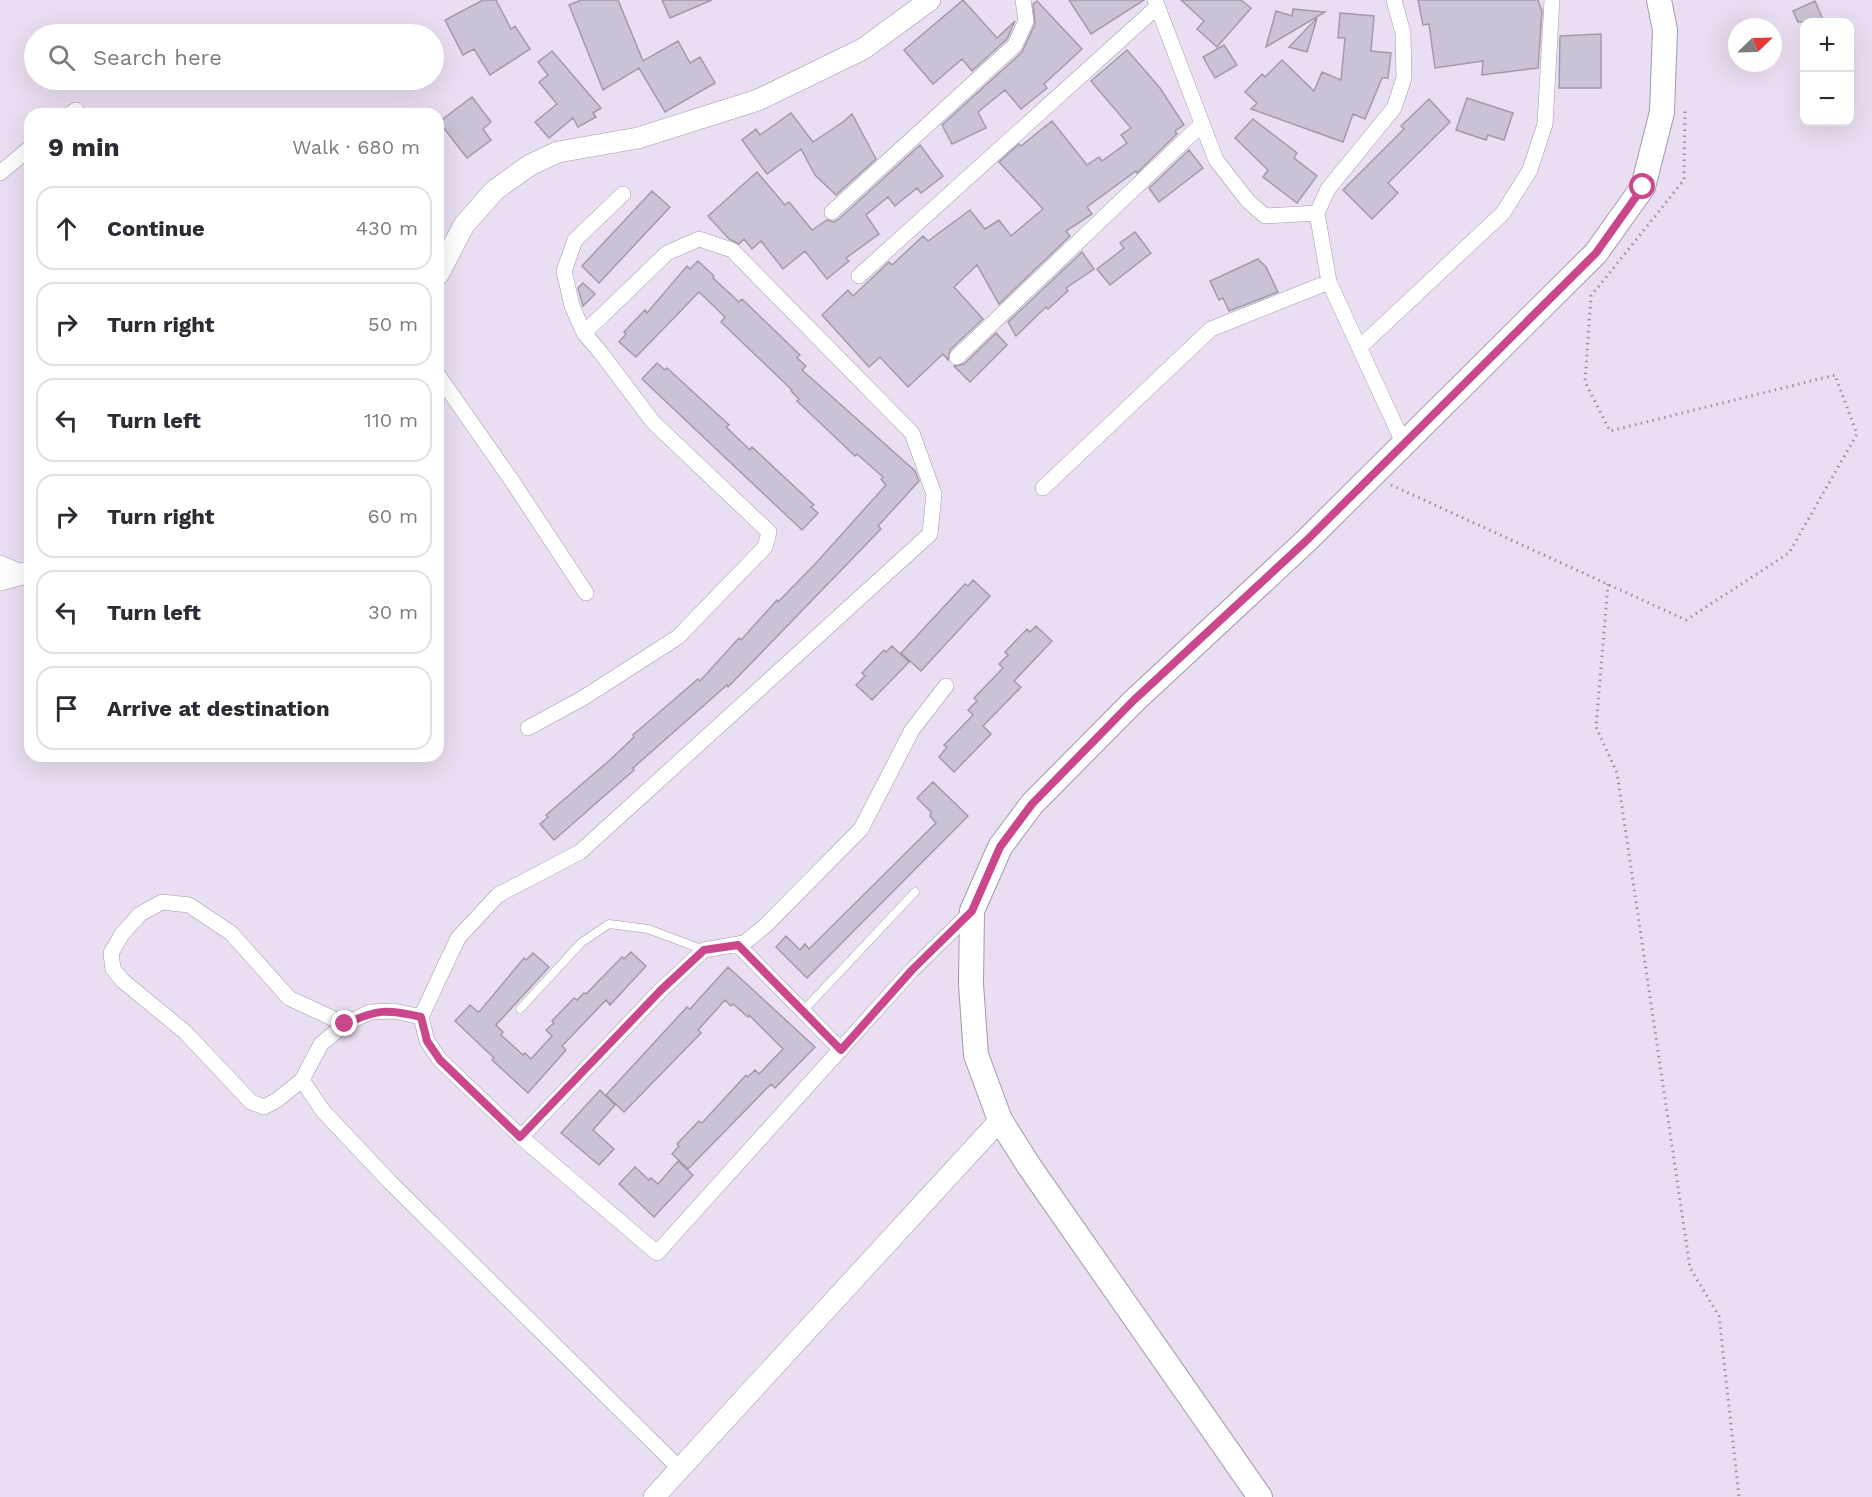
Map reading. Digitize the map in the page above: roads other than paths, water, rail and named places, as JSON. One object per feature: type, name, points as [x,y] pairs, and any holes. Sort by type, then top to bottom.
[{"type":"main road","points":[[444,263],[464,225],[495,190],[530,165],[558,152],[638,138],[758,100],[863,49],[930,0]]},
{"type":"main road","points":[[1260,1497],[1029,1166],[1000,1120],[976,1055],[971,984],[972,911],[1000,847],[1032,804],[1134,700],[1306,541],[1403,442],[1596,253],[1643,187],[1662,112],[1665,30],[1659,0]]},
{"type":"main road","points":[[0,580],[24,573]]},
{"type":"main road","points":[[654,1497],[1000,1120]]},
{"type":"street","points":[[832,212],[1015,45],[1026,21],[1023,0]]},
{"type":"street","points":[[1394,0],[1403,33],[1404,78],[1394,108],[1328,189],[1317,213],[1329,282],[1403,442]]},
{"type":"street","points":[[1360,347],[1503,213],[1530,170],[1545,124],[1552,0]]},
{"type":"street","points":[[859,276],[1156,3],[1216,160],[1248,201],[1265,216],[1317,213]]},
{"type":"street","points":[[957,357],[1202,124]]},
{"type":"street","points":[[0,173],[24,153]]},
{"type":"street","points":[[528,728],[583,698],[678,637],[765,547],[769,532],[653,422],[584,333],[572,306],[564,271],[575,240],[623,194]]},
{"type":"street","points":[[584,333],[667,253],[699,239],[732,250],[912,433],[934,494],[930,534],[580,852],[498,895],[458,938],[421,1017],[427,1041],[440,1060],[520,1137],[657,1252],[912,970],[972,911]]},
{"type":"street","points":[[1043,488],[1211,329],[1329,282]]},
{"type":"street","points":[[444,384],[586,592]]},
{"type":"street","points":[[0,563],[24,571]]},
{"type":"street","points":[[520,1137],[661,990],[704,950],[738,945],[765,926],[861,829],[912,730],[946,686]]},
{"type":"street","points":[[345,1024],[289,998],[231,933],[189,905],[162,902],[140,914],[122,934],[111,953],[113,969],[123,981],[185,1032],[251,1102],[264,1107],[277,1100],[302,1080],[312,1066],[321,1044],[345,1024],[370,1012],[394,1011],[421,1017]]},
{"type":"street","points":[[738,945],[841,1050]]},
{"type":"street","points":[[302,1080],[322,1111],[390,1182],[680,1469]]},
{"type":"lane","points":[[803,1011],[915,892]]},
{"type":"lane","points":[[520,1009],[582,942],[609,924],[648,929],[704,950]]}]
